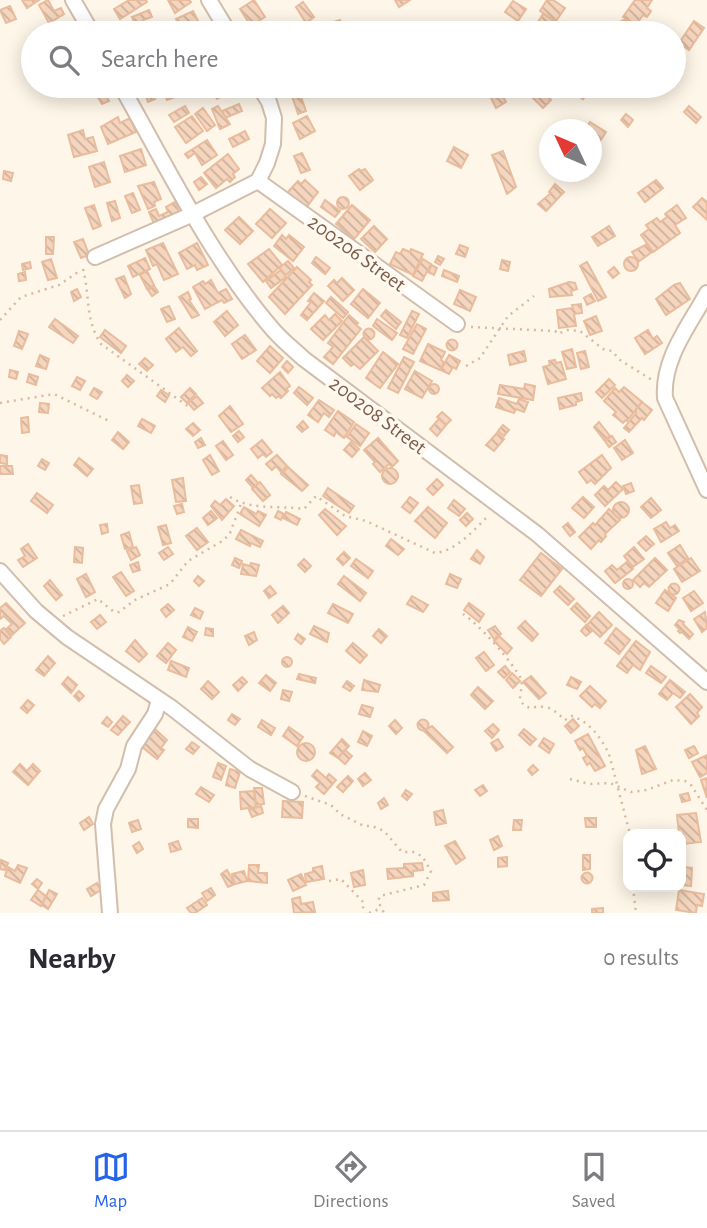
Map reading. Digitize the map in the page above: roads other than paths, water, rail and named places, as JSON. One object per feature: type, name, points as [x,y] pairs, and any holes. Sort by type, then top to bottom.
[{"type":"street","points":[[73,0],[85,21]]},
{"type":"street","points":[[209,0],[222,21]]},
{"type":"street","name":"200208 Street","points":[[128,98],[193,214],[243,292],[270,327],[304,359],[548,543],[707,682]]},
{"type":"street","points":[[95,257],[193,214],[258,181],[273,144],[274,118],[266,98]]},
{"type":"street","name":"200206 Street","points":[[258,181],[457,324]]},
{"type":"street","points":[[707,293],[671,358],[664,386],[666,398],[707,490]]},
{"type":"street","points":[[0,571],[52,625],[172,708],[250,769],[292,792]]},
{"type":"street","points":[[110,913],[103,824],[106,809],[128,769],[134,746],[148,726],[159,700]]}]
